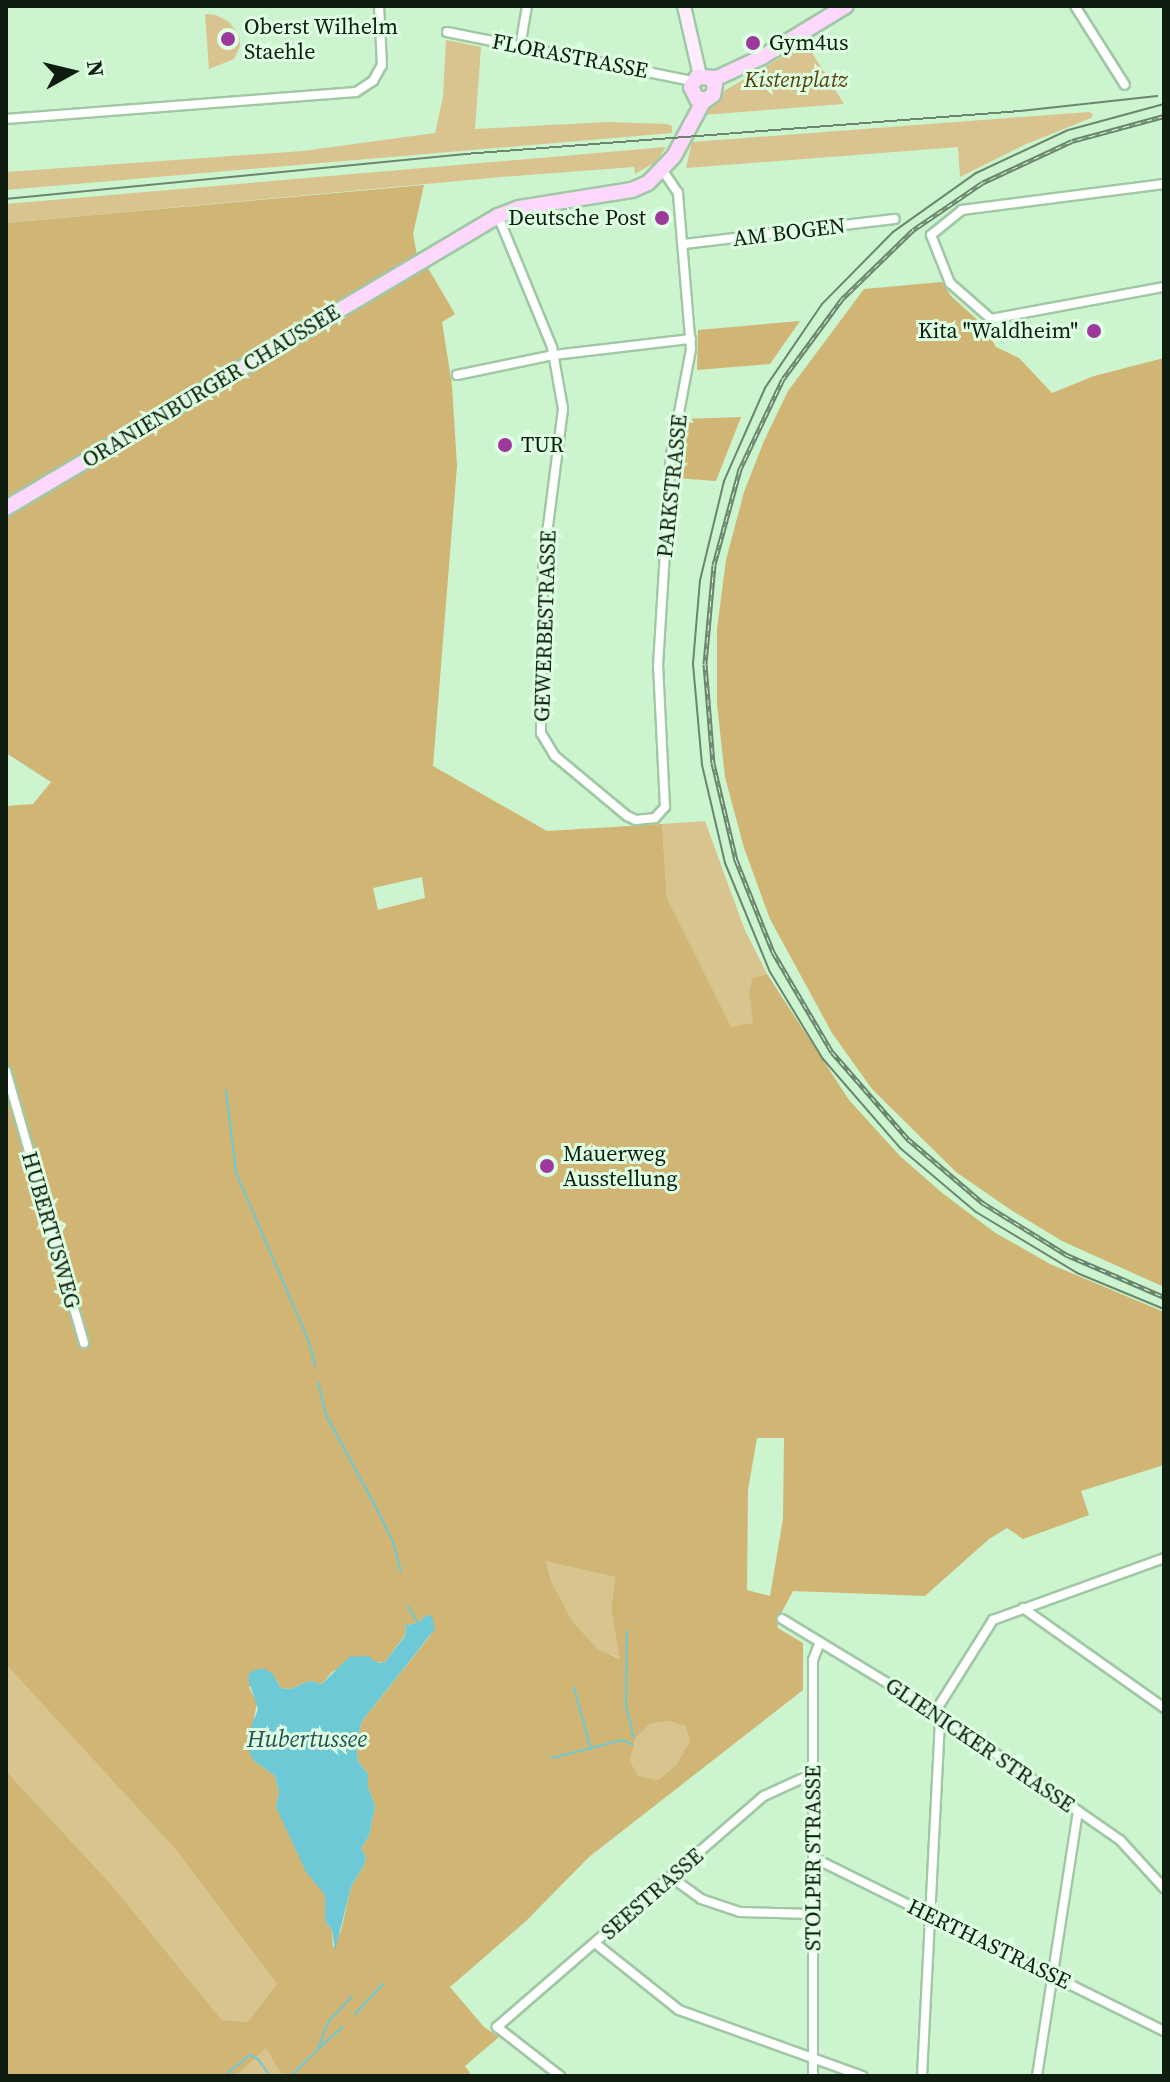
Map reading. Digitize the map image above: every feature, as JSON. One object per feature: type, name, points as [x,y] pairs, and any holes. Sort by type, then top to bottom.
[{"type":"main road","points":[[661,170],[678,148],[702,87],[684,6]]},
{"type":"main road","points":[[702,87],[762,57],[846,6]]},
{"type":"main road","name":"ORANIENBURGER CHAUSSEE","points":[[6,508],[498,216],[530,206],[618,191],[661,170]]},
{"type":"street","points":[[6,119],[356,92],[373,81],[382,65],[379,6]]},
{"type":"street","points":[[520,47],[527,6]]},
{"type":"street","points":[[1075,6],[1125,85]]},
{"type":"street","name":"FLORASTRASSE","points":[[447,32],[702,87]]},
{"type":"street","name":"PARKSTRASSE","points":[[661,170],[678,190],[691,339],[689,368],[672,446],[659,642],[659,741],[665,808]]},
{"type":"street","points":[[1164,184],[962,210],[933,232],[931,237],[950,283],[991,319],[1164,287]]},
{"type":"street","name":"GEWERBESTRASSE","points":[[498,216],[554,355],[564,412],[544,561],[539,684],[541,733],[555,756],[630,818],[655,818],[665,808]]},
{"type":"street","name":"AM BOGEN","points":[[684,244],[895,219]]},
{"type":"street","points":[[457,375],[554,355],[691,339]]},
{"type":"street","name":"HUBERTUSWEG","points":[[6,1071],[84,1343]]},
{"type":"street","points":[[922,2076],[937,1714],[993,1620],[1164,1558]]},
{"type":"street","points":[[1023,1608],[1164,1708]]},
{"type":"street","name":"GLIENICKER STRASSE","points":[[782,1619],[937,1714],[1120,1840],[1164,1888]]},
{"type":"street","name":"STOLPER STRASSE","points":[[813,2076],[813,1660],[820,1642]]},
{"type":"street","name":"SEESTRASSE","points":[[560,2076],[497,2027],[764,1796],[814,1773]]},
{"type":"street","points":[[1037,2076],[1078,1811]]},
{"type":"street","name":"HERTHASTRASSE","points":[[814,1858],[1164,2031]]},
{"type":"street","points":[[671,1877],[701,1899],[740,1912],[813,1914]]},
{"type":"street","points":[[595,1943],[679,2010],[862,2076]]},
{"type":"green space","points":[[205,14],[216,15],[229,22],[239,35],[240,46],[234,59],[209,69]]},
{"type":"green space","points":[[446,40],[481,47],[475,129],[608,122],[667,124],[672,126],[672,133],[6,190],[6,172],[303,151],[435,133],[443,97]]},
{"type":"green space","name":"Kistenplatz","points":[[806,43],[844,104],[702,115],[705,109],[719,101],[724,91]]},
{"type":"green space","points":[[1093,114],[1091,118],[1024,145],[960,177],[958,147],[686,168],[692,142]]},
{"type":"green space","points":[[666,147],[656,162],[635,174],[634,167],[501,177],[6,223],[6,204]]},
{"type":"green space","points":[[705,821],[744,928],[767,974],[752,980],[749,992],[754,1023],[731,1028],[667,898],[662,824]]},
{"type":"green space","points":[[546,1560],[615,1577],[611,1609],[621,1659],[598,1649],[573,1622],[551,1581]]},
{"type":"green space","points":[[6,1663],[176,1850],[277,1984],[247,2022],[222,2020],[111,1884],[6,1771]]},
{"type":"green space","points":[[668,1721],[685,1726],[690,1741],[676,1765],[658,1780],[638,1777],[630,1761],[634,1738],[650,1724]]},
{"type":"green space","points":[[266,2047],[332,2076],[236,2076]]},
{"type":"shaded area","points":[[424,185],[413,234],[420,271],[428,268],[455,314],[442,322],[452,385],[457,466],[433,766],[547,831],[662,824],[667,898],[731,1027],[753,1023],[749,992],[752,979],[767,974],[849,1100],[900,1156],[941,1192],[994,1232],[1050,1264],[1164,1312],[1164,1465],[1081,1491],[1089,1515],[1023,1539],[1007,1528],[989,1539],[925,1596],[793,1591],[777,1621],[778,1628],[803,1643],[803,1690],[589,1857],[525,1922],[450,1987],[484,2027],[499,2037],[465,2066],[472,2076],[283,2076],[266,2048],[236,2076],[6,2076],[6,1771],[111,1884],[222,2020],[247,2022],[277,1984],[176,1850],[6,1664],[6,806],[33,804],[51,782],[6,753],[6,223]],"holes":[[[422,877],[425,898],[378,910],[373,888]],[[757,1438],[784,1438],[783,1519],[770,1596],[747,1590],[748,1490]],[[546,1561],[615,1577],[611,1609],[620,1659],[598,1649],[573,1622],[551,1581]],[[432,1616],[430,1636],[362,1721],[356,1744],[358,1761],[368,1774],[368,1787],[375,1806],[369,1836],[361,1848],[366,1857],[364,1865],[351,1887],[341,1931],[333,1948],[332,1930],[325,1921],[325,1895],[276,1807],[279,1792],[275,1776],[260,1765],[254,1718],[257,1703],[249,1687],[276,1679],[281,1688],[290,1689],[310,1681],[322,1684],[332,1672],[343,1666],[385,1662],[405,1635],[406,1625]],[[668,1721],[685,1726],[690,1741],[676,1765],[658,1780],[638,1776],[630,1761],[635,1738],[650,1724]]]},
{"type":"shaded area","points":[[942,282],[951,296],[984,326],[996,347],[1019,358],[1052,393],[1094,376],[1164,358],[1164,1287],[1062,1241],[1011,1210],[956,1172],[872,1089],[832,1033],[770,919],[744,848],[725,777],[717,704],[717,629],[726,560],[744,492],[764,441],[788,391],[864,289]]},
{"type":"shaded area","points":[[800,321],[770,364],[697,370],[698,330]]},
{"type":"shaded area","points":[[741,417],[716,481],[676,478],[683,419]]},
{"type":"water","name":"Hubertussee","points":[[427,1615],[432,1616],[435,1629],[362,1721],[356,1744],[358,1761],[368,1774],[368,1787],[375,1806],[369,1836],[361,1848],[366,1857],[364,1865],[351,1887],[335,1951],[332,1930],[325,1921],[325,1895],[306,1872],[276,1807],[279,1792],[275,1776],[253,1760],[249,1751],[247,1738],[258,1709],[248,1679],[250,1672],[262,1668],[272,1673],[281,1688],[290,1689],[310,1681],[322,1684],[349,1657],[368,1656],[378,1663],[385,1662],[405,1636],[406,1625],[418,1623]]},
{"type":"waterway","points":[[226,1090],[236,1173],[308,1339],[315,1366]]},
{"type":"waterway","points":[[318,1382],[327,1417],[393,1542],[401,1571]]},
{"type":"waterway","points":[[408,1606],[418,1623]]},
{"type":"waterway","points":[[627,1631],[626,1706],[634,1738]]},
{"type":"waterway","points":[[574,1687],[591,1750]]},
{"type":"waterway","points":[[552,1758],[622,1740],[633,1745]]},
{"type":"waterway","points":[[355,2014],[383,1984]]},
{"type":"waterway","points":[[291,2076],[318,2049],[328,2022],[352,1996]]},
{"type":"waterway","points":[[319,2048],[342,2027]]},
{"type":"waterway","points":[[224,2076],[250,2055],[258,2059],[270,2076]]},
{"type":"tram line","points":[[6,199],[465,154],[1020,111],[1157,96]]},
{"type":"tram line","points":[[1164,104],[1068,130],[976,173],[893,232],[822,304],[765,388],[724,481],[700,580],[693,664],[702,765],[725,863],[770,972],[823,1059],[900,1148],[976,1212],[1077,1273],[1164,1309]]},
{"type":"railway","points":[[1164,116],[1072,141],[982,183],[913,230],[842,299],[783,379],[740,469],[714,565],[705,664],[713,763],[736,860],[773,952],[832,1052],[908,1139],[983,1203],[1067,1255],[1164,1297]]},
{"type":"place","name":"Oberst Wilhelm Staehle","points":[[228,39]]},
{"type":"place","name":"Gym4us","points":[[753,43]]},
{"type":"place","name":"Deutsche Post","points":[[662,218]]},
{"type":"place","name":"Kita \"Waldheim\"","points":[[1094,331]]},
{"type":"place","name":"TUR","points":[[505,445]]},
{"type":"place","name":"Mauerweg Ausstellung","points":[[547,1166]]}]
